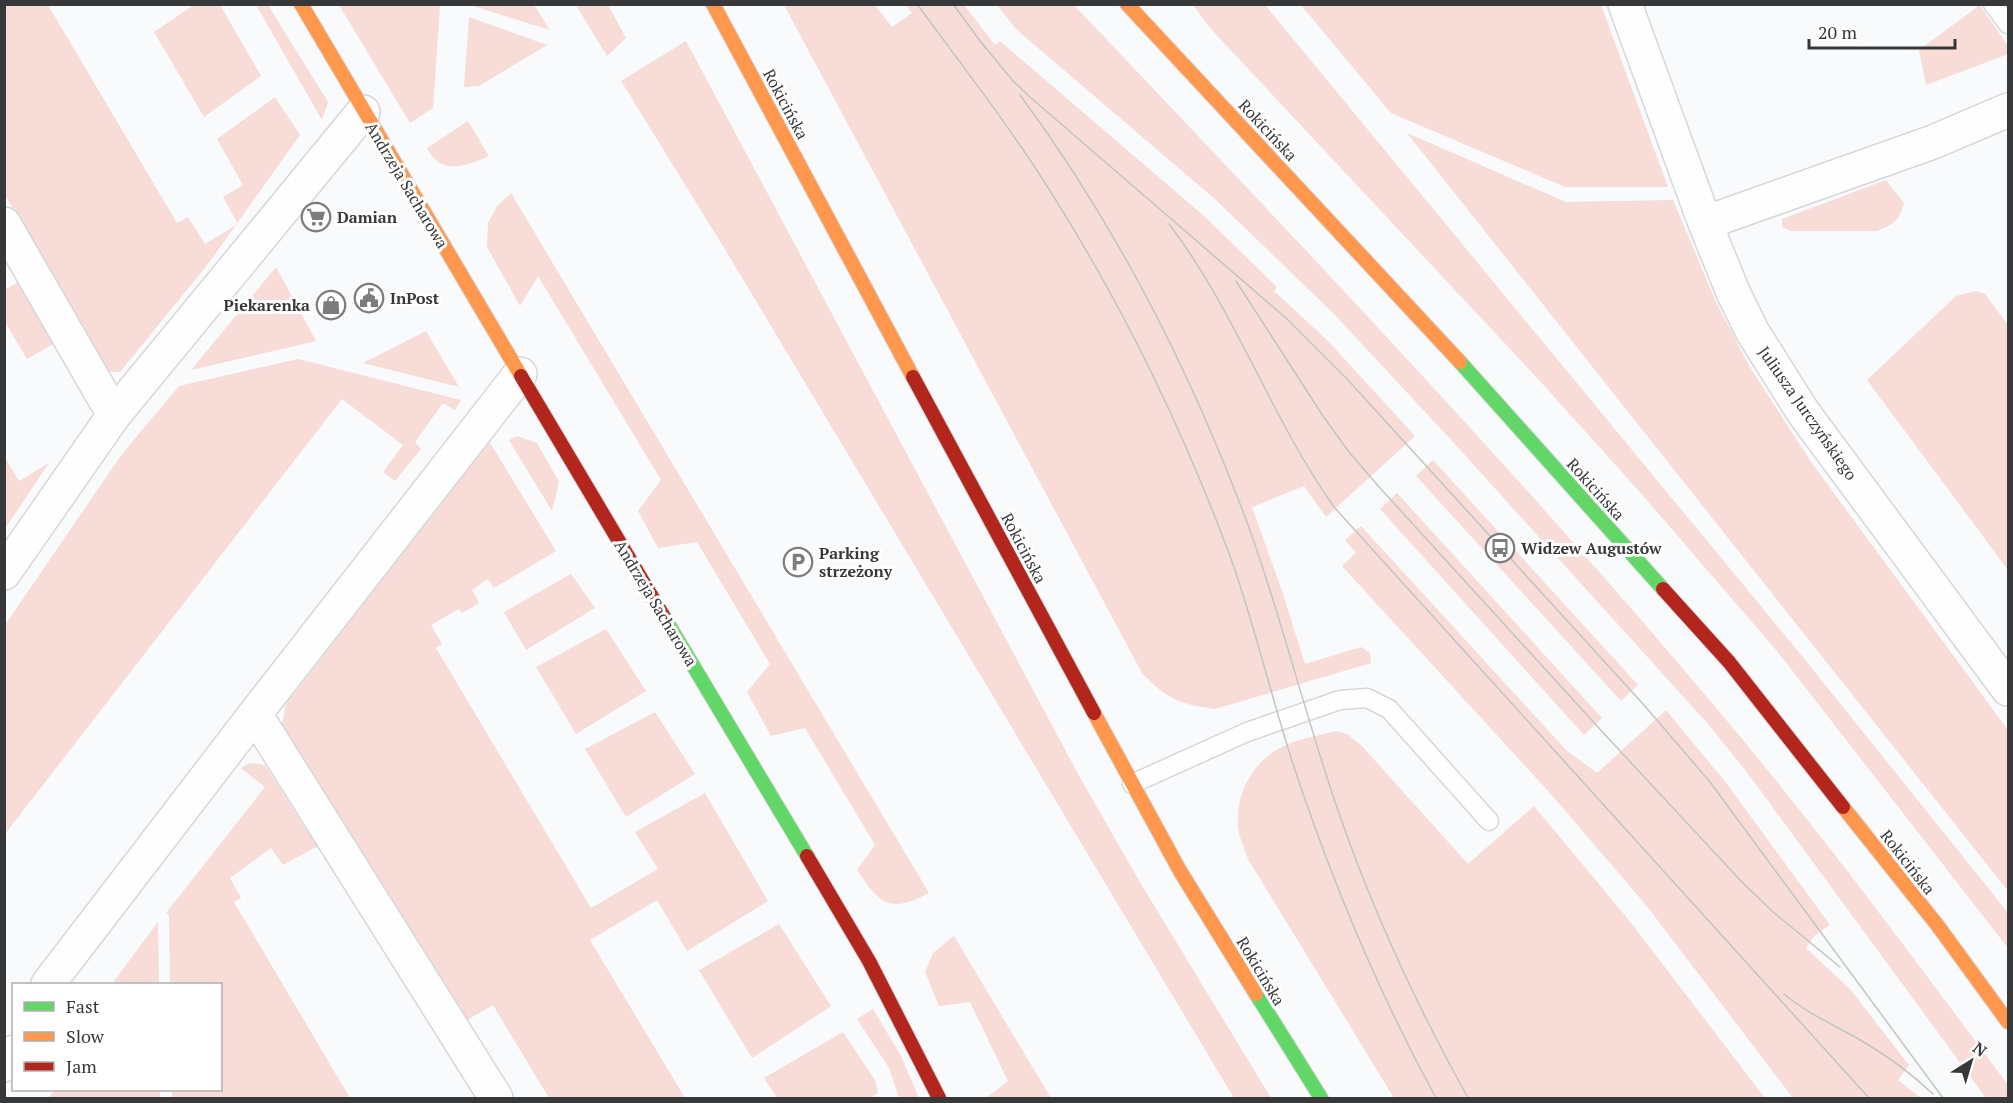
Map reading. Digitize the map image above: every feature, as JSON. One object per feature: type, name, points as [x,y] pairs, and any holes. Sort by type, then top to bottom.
[{"type":"main road","name":"Andrzeja Sacharowa","points":[[301,4],[363,112],[875,970],[939,1098]]},
{"type":"main road","name":"Rokicińska","points":[[713,4],[1132,784],[1180,870],[1321,1098]]},
{"type":"main road","name":"Rokicińska","points":[[1127,4],[1418,315],[1729,662],[1938,926],[2008,1023]]},
{"type":"street","name":"Juliusza Jurczyńskiego","points":[[1625,4],[1705,223],[1733,292],[1752,331],[1803,412],[2008,690]]},
{"type":"street","points":[[1705,223],[1933,142],[2008,110]]},
{"type":"street","name":"Andrzeja Sacharowa","points":[[4,573],[114,415],[363,112]]},
{"type":"street","points":[[4,224],[114,415]]},
{"type":"street","points":[[49,983],[520,374]]},
{"type":"street","points":[[255,714],[496,1098]]},
{"type":"lane","points":[[1993,4],[2008,24]]},
{"type":"lane","points":[[1132,784],[1247,732],[1340,700],[1367,698],[1389,709],[1489,821]]},
{"type":"shaded area","points":[[195,4],[220,5],[261,76],[204,117],[154,32]]},
{"type":"shaded area","points":[[434,4],[440,7],[433,108],[410,123],[339,5]]},
{"type":"shaded area","points":[[4,5],[48,5],[177,223],[188,217],[205,244],[235,226],[208,264],[120,372],[109,372],[5,195]]},
{"type":"shaded area","points":[[256,5],[268,5],[328,102],[322,120]]},
{"type":"shaded area","points":[[470,5],[534,5],[550,30]]},
{"type":"shaded area","points":[[576,5],[608,5],[626,38],[607,56]]},
{"type":"shaded area","points":[[784,5],[875,5],[892,27],[912,13],[906,5],[964,5],[995,45],[1000,41],[1203,215],[1277,287],[1274,291],[1328,341],[1415,436],[1326,517],[1304,486],[1252,507],[1305,664],[1361,647],[1370,653],[1371,663],[1215,709],[1174,699],[1142,673]]},
{"type":"shaded area","points":[[997,5],[1074,5],[1467,424],[1620,596],[1777,781],[2008,1085],[2008,1098],[1986,1098],[1746,771],[1708,724],[1453,442],[1333,313],[1217,201],[1016,29]]},
{"type":"shaded area","points":[[1193,5],[1265,5],[1802,656],[2005,909],[2008,914],[2008,948],[1777,651],[1638,490],[1539,380],[1210,28]]},
{"type":"shaded area","points":[[1301,5],[1601,5],[1668,187],[1565,187],[1391,113]]},
{"type":"shaded area","points":[[1980,5],[2008,46],[2008,54],[1926,85],[1919,50]]},
{"type":"shaded area","points":[[469,17],[547,45],[479,86],[464,87]]},
{"type":"shaded area","points":[[686,41],[1078,774],[1138,879],[1271,1098],[1234,1098],[726,251],[621,81]]},
{"type":"shaded area","points":[[275,97],[300,135],[237,223],[223,197],[243,185],[217,139]]},
{"type":"shaded area","points":[[468,121],[489,156],[462,166],[448,166],[436,160],[427,148]]},
{"type":"shaded area","points":[[1407,133],[1566,202],[1673,200],[1716,302],[1748,364],[1811,462],[2008,730],[2008,891]]},
{"type":"shaded area","points":[[1886,180],[1904,203],[1898,218],[1883,229],[1877,231],[1791,231],[1782,227],[1782,219]]},
{"type":"shaded area","points":[[511,193],[929,893],[904,903],[895,904],[879,898],[872,891],[857,870],[875,845],[805,728],[771,736],[747,692],[770,664],[697,542],[658,548],[638,511],[661,480],[538,276],[520,306],[487,247],[488,223],[497,206]]},
{"type":"shaded area","points":[[276,267],[316,341],[191,370]]},
{"type":"shaded area","points":[[19,282],[55,343],[27,359],[5,322],[4,290]]},
{"type":"shaded area","points":[[1976,291],[1985,294],[2008,325],[2008,570],[1867,380],[1956,296]]},
{"type":"shaded area","points":[[426,331],[459,387],[363,363]]},
{"type":"shaded area","points":[[298,359],[461,400],[455,410],[443,403],[415,442],[421,449],[395,481],[383,472],[403,445],[342,399],[5,834],[5,625],[122,454],[179,386]]},
{"type":"shaded area","points":[[517,436],[537,443],[559,482],[552,511],[509,440]]},
{"type":"shaded area","points":[[489,441],[556,551],[494,588],[488,579],[472,590],[479,603],[462,613],[459,609],[431,625],[442,644],[436,648],[591,908],[658,869],[635,832],[705,793],[768,901],[687,951],[657,900],[590,940],[685,1098],[549,1098],[493,1005],[462,1023],[281,729],[286,704]]},
{"type":"shaded area","points":[[4,456],[19,481],[49,463],[5,529]]},
{"type":"shaded area","points":[[1433,460],[1638,685],[1621,701],[1416,476]]},
{"type":"shaded area","points":[[1397,493],[1602,718],[1584,735],[1380,509]]},
{"type":"shaded area","points":[[1361,526],[1567,751],[1597,773],[1666,710],[1727,784],[1830,925],[1814,936],[1806,948],[1850,989],[1909,1065],[1898,1080],[1921,1098],[1793,1098],[1646,905],[1549,792],[1342,566],[1356,553],[1345,540]]},
{"type":"shaded area","points":[[571,574],[595,608],[526,650],[504,612]]},
{"type":"shaded area","points":[[606,629],[646,691],[576,734],[536,667]]},
{"type":"shaded area","points":[[655,712],[695,774],[626,817],[585,749]]},
{"type":"shaded area","points":[[1336,731],[1347,734],[1361,745],[1468,864],[1534,806],[1628,919],[1765,1098],[1394,1098],[1248,859],[1240,837],[1238,812],[1240,799],[1251,775],[1259,765],[1278,749],[1291,743]]},
{"type":"shaded area","points":[[250,763],[265,765],[309,834],[320,845],[283,865],[271,848],[230,878],[241,898],[234,902],[350,1098],[172,1098],[172,1091],[222,1091],[222,983],[170,983],[169,915],[166,913],[265,787],[241,768]]},
{"type":"shaded area","points":[[158,922],[159,983],[113,983]]},
{"type":"shaded area","points":[[779,924],[831,1006],[752,1058],[699,970]]},
{"type":"shaded area","points":[[954,936],[1051,1098],[986,1098],[1008,1081],[970,1002],[939,1006],[925,972],[933,953]]},
{"type":"shaded area","points":[[873,1009],[901,1056],[919,1098],[899,1098],[889,1068],[857,1019]]},
{"type":"shaded area","points":[[843,1032],[875,1080],[878,1093],[870,1098],[777,1098],[764,1078]]},
{"type":"shaded area","points":[[54,1091],[160,1091],[160,1098],[48,1098]]},
{"type":"tram line","points":[[917,4],[1003,121],[1052,194],[1128,325],[1172,416],[1230,556],[1294,767],[1340,894],[1395,1018],[1436,1098]]},
{"type":"tram line","points":[[953,4],[986,49]]},
{"type":"tram line","points":[[981,42],[1013,81],[1031,98],[1286,318],[1347,379],[1644,705],[1710,782],[1943,1098]]},
{"type":"tram line","points":[[1020,95],[1055,145],[1120,248],[1177,357],[1202,412],[1261,561],[1316,744],[1353,853],[1398,960],[1468,1098]]},
{"type":"tram line","points":[[1169,224],[1214,292],[1291,437],[1334,507],[1869,1098]]},
{"type":"tram line","points":[[1236,281],[1323,416],[1349,452],[1380,488],[1741,881],[1773,912],[1840,967]]},
{"type":"tram line","points":[[1784,994],[1814,1015],[1884,1055],[1933,1094]]},
{"type":"traffic: fast","points":[[1460,362],[1663,589]]},
{"type":"traffic: fast","points":[[664,617],[807,856]]},
{"type":"traffic: fast","points":[[1256,994],[1321,1098]]},
{"type":"traffic: slow","points":[[301,4],[521,376]]},
{"type":"traffic: slow","points":[[713,4],[913,377]]},
{"type":"traffic: slow","points":[[1127,4],[1460,362]]},
{"type":"traffic: slow","points":[[1094,713],[1180,871],[1256,994]]},
{"type":"traffic: slow","points":[[1843,807],[1938,926],[2008,1022]]},
{"type":"traffic: jam","points":[[521,376],[664,617]]},
{"type":"traffic: jam","points":[[913,377],[1094,713]]},
{"type":"traffic: jam","points":[[1663,589],[1729,662],[1843,807]]},
{"type":"traffic: jam","points":[[807,856],[869,961],[939,1098]]},
{"type":"place","name":"Damian","points":[[316,217]]},
{"type":"place","name":"InPost","points":[[369,298]]},
{"type":"place","name":"Piekarenka","points":[[331,305]]},
{"type":"place","name":"Widzew Augustów","points":[[1500,548]]},
{"type":"place","name":"Parking strzeżony","points":[[798,562]]}]
